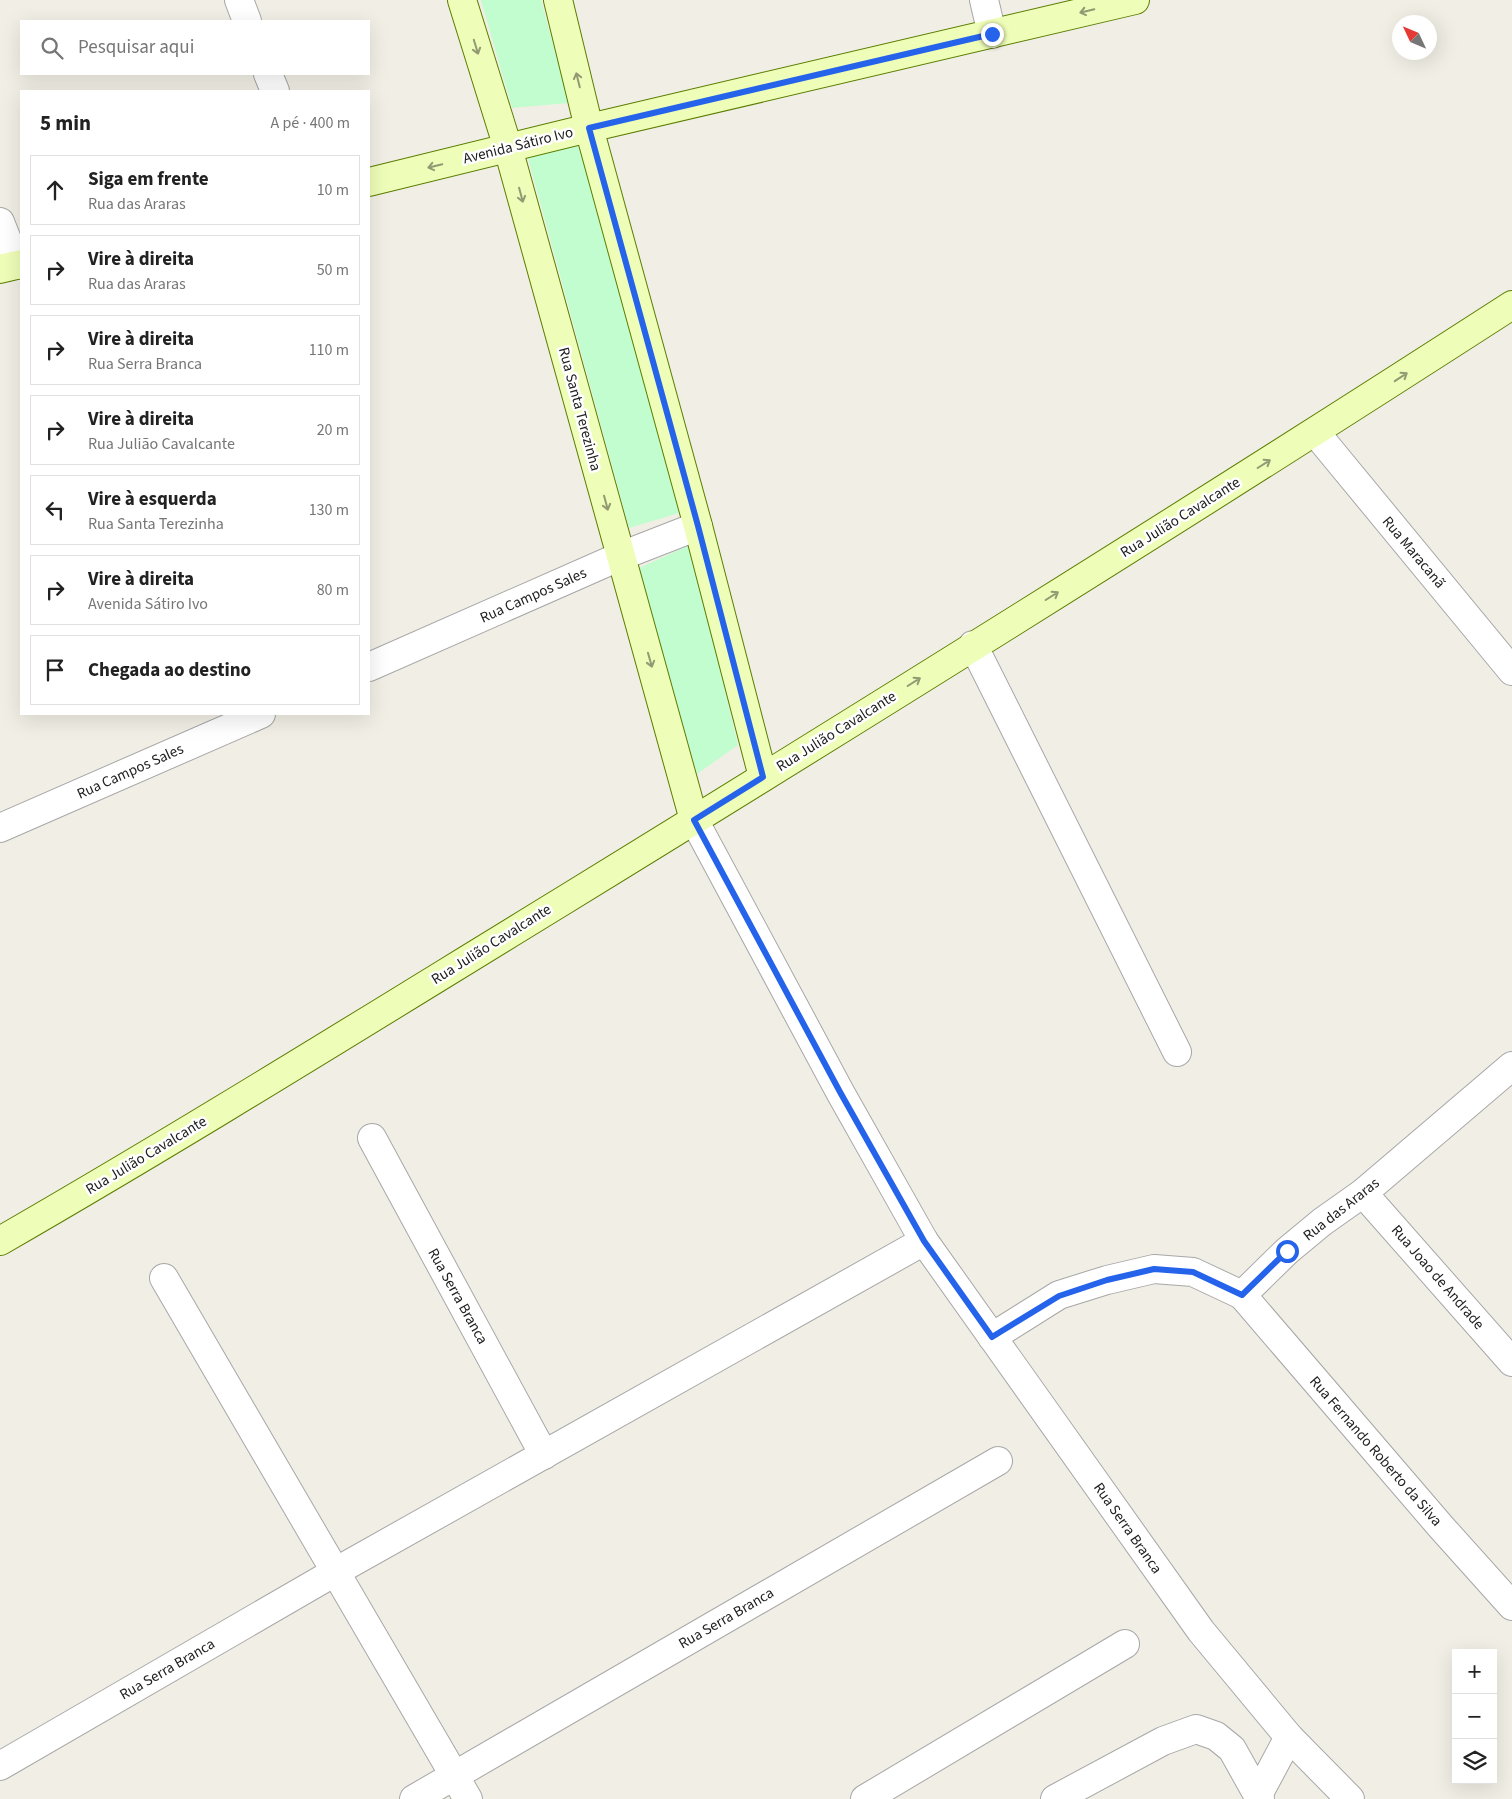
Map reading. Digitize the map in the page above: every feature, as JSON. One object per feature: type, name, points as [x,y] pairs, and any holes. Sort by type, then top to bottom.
[{"type":"main road","name":"Rua Santa Terezinha","points":[[462,0],[508,148],[694,820]]},
{"type":"main road","points":[[558,0],[589,128],[698,526],[763,777]]},
{"type":"main road","name":"Avenida Sátiro Ivo","points":[[370,182],[589,128],[1134,0]]},
{"type":"main road","name":"Rua Julião Cavalcante","points":[[0,1241],[119,1173],[694,820],[1315,432],[1512,305]]},
{"type":"street","points":[[239,0],[247,20]]},
{"type":"street","points":[[984,0],[992,34]]},
{"type":"street","points":[[268,75],[274,90]]},
{"type":"street","points":[[0,222],[13,266]]},
{"type":"street","name":"Rua Maracanã","points":[[1315,432],[1512,671]]},
{"type":"street","name":"Rua Campos Sales","points":[[370,667],[621,556],[698,526]]},
{"type":"street","points":[[973,645],[1177,1052]]},
{"type":"street","name":"Rua Campos Sales","points":[[0,828],[259,715]]},
{"type":"street","name":"Rua Serra Branca","points":[[694,820],[840,1092],[924,1241],[1201,1631],[1289,1737],[1350,1799]]},
{"type":"street","name":"Rua das Araras","points":[[1242,1295],[1287,1251],[1322,1222],[1363,1193],[1512,1066]]},
{"type":"street","name":"Rua Serra Branca","points":[[372,1138],[544,1455]]},
{"type":"street","name":"Rua Joao de Andrade","points":[[1363,1193],[1509,1354]]},
{"type":"street","name":"Rua Serra Branca","points":[[0,1766],[335,1572],[924,1241]]},
{"type":"street","points":[[992,1337],[1059,1296],[1107,1280],[1154,1269],[1193,1272],[1242,1295]]},
{"type":"street","points":[[164,1278],[230,1388],[468,1799]]},
{"type":"street","name":"Rua Fernando Roberto da Silva","points":[[1242,1295],[1442,1528],[1512,1606]]},
{"type":"street","name":"Rua Serra Branca","points":[[414,1799],[998,1461]]},
{"type":"street","points":[[865,1799],[1124,1644]]},
{"type":"street","points":[[1055,1799],[1163,1741],[1196,1729],[1216,1736],[1232,1749],[1259,1797]]},
{"type":"street","points":[[1259,1797],[1289,1737]]},
{"type":"green space","points":[[481,0],[541,0],[569,103],[512,108]]},
{"type":"green space","points":[[585,140],[679,513],[629,528],[526,151]]},
{"type":"green space","points":[[690,545],[738,745],[697,774],[639,568]]},
{"type":"route","points":[[992,34],[589,128],[698,526],[763,777],[694,820],[840,1092],[924,1241],[992,1337],[1059,1296],[1107,1280],[1154,1269],[1193,1272],[1242,1295],[1287,1251]]}]
